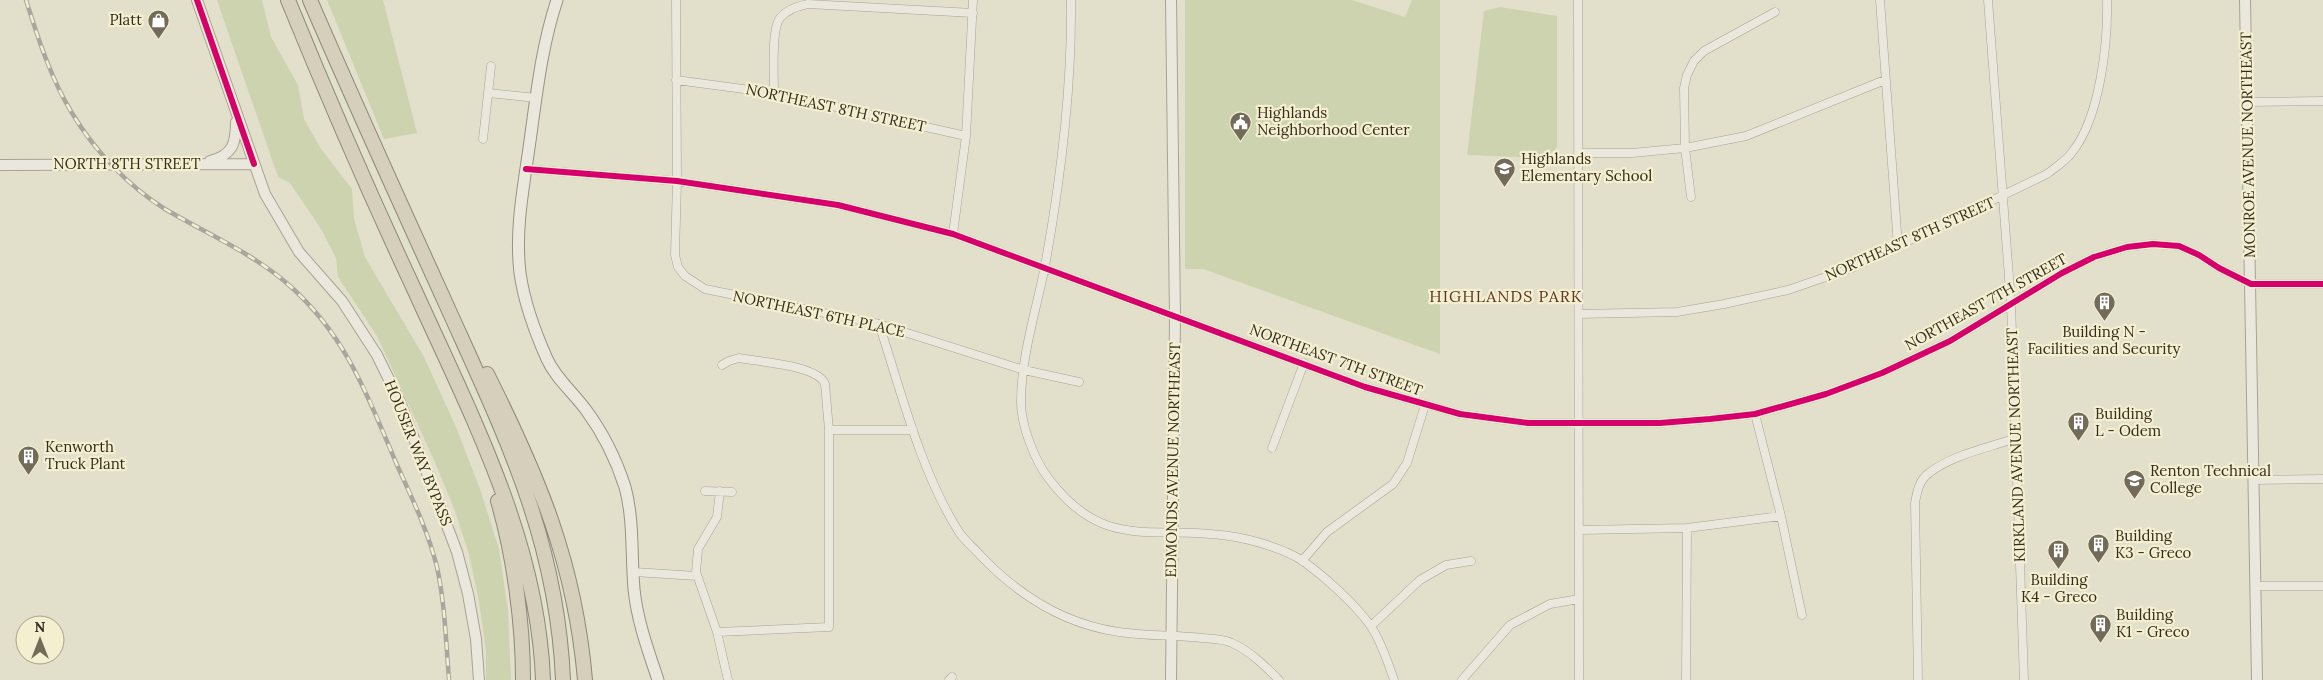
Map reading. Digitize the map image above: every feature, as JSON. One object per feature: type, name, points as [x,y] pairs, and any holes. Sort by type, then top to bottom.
[{"type":"highway","points":[[288,0],[372,198],[473,422],[510,510],[525,558],[538,626],[543,680]]},
{"type":"highway","points":[[310,0],[526,486],[542,538],[556,599],[564,680]]},
{"type":"highway","points":[[412,229],[454,306],[512,424],[548,507],[577,611],[586,680]]},
{"type":"highway","points":[[473,422],[506,532],[521,623],[523,680]]},
{"type":"main road","points":[[557,0],[549,24],[526,169],[518,245],[525,299],[548,360],[563,385],[585,409],[610,448],[625,488],[631,515],[634,572],[640,625],[658,680]]},
{"type":"street","name":"HOUSER WAY BYPASS","points":[[197,0],[265,194],[299,252],[342,301],[377,355],[400,402],[457,552],[473,621],[479,680]]},
{"type":"street","name":"NORTHEAST 6TH PLACE","points":[[676,0],[677,181],[675,254],[678,267],[692,282],[705,289],[879,324],[1024,370],[1079,382]]},
{"type":"street","points":[[953,234],[966,136],[973,0]]},
{"type":"street","points":[[1071,0],[1069,99],[1044,268],[1024,370],[1021,403],[1024,426],[1048,478],[1074,507],[1103,525],[1142,533],[1229,536],[1265,545],[1302,561],[1342,595],[1371,626],[1394,680]]},
{"type":"street","name":"EDMONDS AVENUE NORTHEAST","points":[[1171,0],[1175,317],[1172,680]]},
{"type":"street","points":[[1578,0],[1580,680]]},
{"type":"street","points":[[1880,0],[1898,246]]},
{"type":"street","name":"KIRKLAND AVENUE NORTHEAST","points":[[1988,0],[2012,304],[2024,680]]},
{"type":"street","name":"NORTHEAST 8TH STREET","points":[[1579,314],[1677,312],[1788,290],[1852,268],[2047,174],[2073,152],[2084,133],[2098,90],[2108,34],[2107,0]]},
{"type":"street","name":"MONROE AVENUE NORTHEAST","points":[[2245,0],[2257,680]]},
{"type":"street","points":[[774,92],[778,19],[796,7],[808,4],[973,13]]},
{"type":"street","points":[[1691,197],[1686,148],[1684,88],[1687,75],[1694,62],[1704,51],[1775,12]]},
{"type":"street","points":[[483,139],[491,66]]},
{"type":"street","name":"NORTHEAST 8TH STREET","points":[[676,80],[774,92],[966,136]]},
{"type":"street","points":[[1578,153],[1632,153],[1686,148],[1746,136],[1885,80]]},
{"type":"street","points":[[488,93],[536,98]]},
{"type":"street","points":[[2248,102],[2323,100]]},
{"type":"street","points":[[197,164],[226,156],[232,149],[236,136],[236,113]]},
{"type":"street","name":"NORTH 8TH STREET","points":[[0,165],[254,164]]},
{"type":"street","name":"NORTHEAST 7TH STREET","points":[[526,169],[677,181],[838,205],[953,234],[1365,386],[1425,405],[1492,419],[1528,423],[1660,423],[1755,414],[1826,394],[1882,373],[1950,340],[2062,273],[2094,257],[2127,247],[2153,244],[2179,246],[2251,284],[2323,284]]},
{"type":"street","points":[[879,324],[913,430],[936,488],[960,533],[1007,581],[1028,598],[1052,612],[1083,624],[1119,632],[1171,635],[1231,642],[1254,656],[1279,680]]},
{"type":"street","points":[[718,632],[829,627],[829,430],[827,390],[822,378],[811,371],[739,358],[729,360],[722,365]]},
{"type":"street","points":[[1272,448],[1304,363]]},
{"type":"street","points":[[1302,561],[1327,532],[1392,484],[1407,463],[1425,405]]},
{"type":"street","points":[[1755,414],[1781,516],[1802,615]]},
{"type":"street","points":[[829,430],[913,430]]},
{"type":"street","points":[[1918,680],[1915,503],[1917,489],[1928,473],[1958,457],[2016,438]]},
{"type":"street","points":[[2253,480],[2323,479]]},
{"type":"street","points":[[705,490],[732,492]]},
{"type":"street","points":[[720,491],[717,517],[697,555],[697,576],[718,632],[728,680]]},
{"type":"street","points":[[1579,530],[1687,528],[1781,516]]},
{"type":"street","points":[[1686,680],[1687,528]]},
{"type":"street","points":[[1371,626],[1420,580],[1446,565],[1471,561]]},
{"type":"street","points":[[634,572],[697,576]]},
{"type":"street","points":[[2255,586],[2323,586]]},
{"type":"street","points":[[1462,680],[1510,624],[1550,604],[1579,599]]},
{"type":"green space","points":[[217,0],[262,0],[271,37],[298,85],[304,119],[321,149],[352,189],[354,219],[365,257],[424,357],[456,427],[481,492],[499,549],[508,611],[511,680],[486,680],[486,651],[479,601],[469,554],[455,511],[434,460],[377,336],[338,277],[336,258],[321,229],[290,183],[278,177]]},
{"type":"green space","points":[[327,0],[383,0],[417,133],[384,139]]},
{"type":"green space","points":[[1185,0],[1352,0],[1405,17],[1412,0],[1440,0],[1440,354],[1203,269],[1185,269]]},
{"type":"green space","points":[[1500,7],[1557,16],[1557,147],[1547,158],[1467,155],[1484,11]]},
{"type":"railway","points":[[26,0],[51,72],[64,100],[101,154],[151,200],[229,244],[276,274],[310,306],[341,347],[354,369],[376,416],[429,541],[437,567],[442,595],[449,680]]},
{"type":"cycle path","points":[[197,0],[254,164]]},
{"type":"cycle path","points":[[526,169],[677,181],[838,205],[953,234],[1365,387],[1460,414],[1528,423],[1660,423],[1710,419],[1755,414],[1826,394],[1882,373],[1950,341],[2062,273],[2094,257],[2127,247],[2153,244],[2179,246],[2251,284],[2323,284]]},
{"type":"place","name":"Platt","points":[[158,39]]},
{"type":"place","name":"Highlands Neighborhood Center","points":[[1241,141]]},
{"type":"place","name":"Highlands Elementary School","points":[[1505,187]]},
{"type":"place","name":"Building N - Facilities and Security","points":[[2104,322]]},
{"type":"place","name":"Building L - Odem","points":[[2079,442]]},
{"type":"place","name":"Kenworth Truck Plant","points":[[29,475]]},
{"type":"place","name":"Renton Technical College","points":[[2134,499]]},
{"type":"place","name":"Building K3 - Greco","points":[[2099,564]]},
{"type":"place","name":"Building K4 - Greco","points":[[2059,570]]},
{"type":"place","name":"Building K1 - Greco","points":[[2100,643]]},
{"type":"district","name":"HIGHLANDS PARK","points":[[1506,296]]}]
